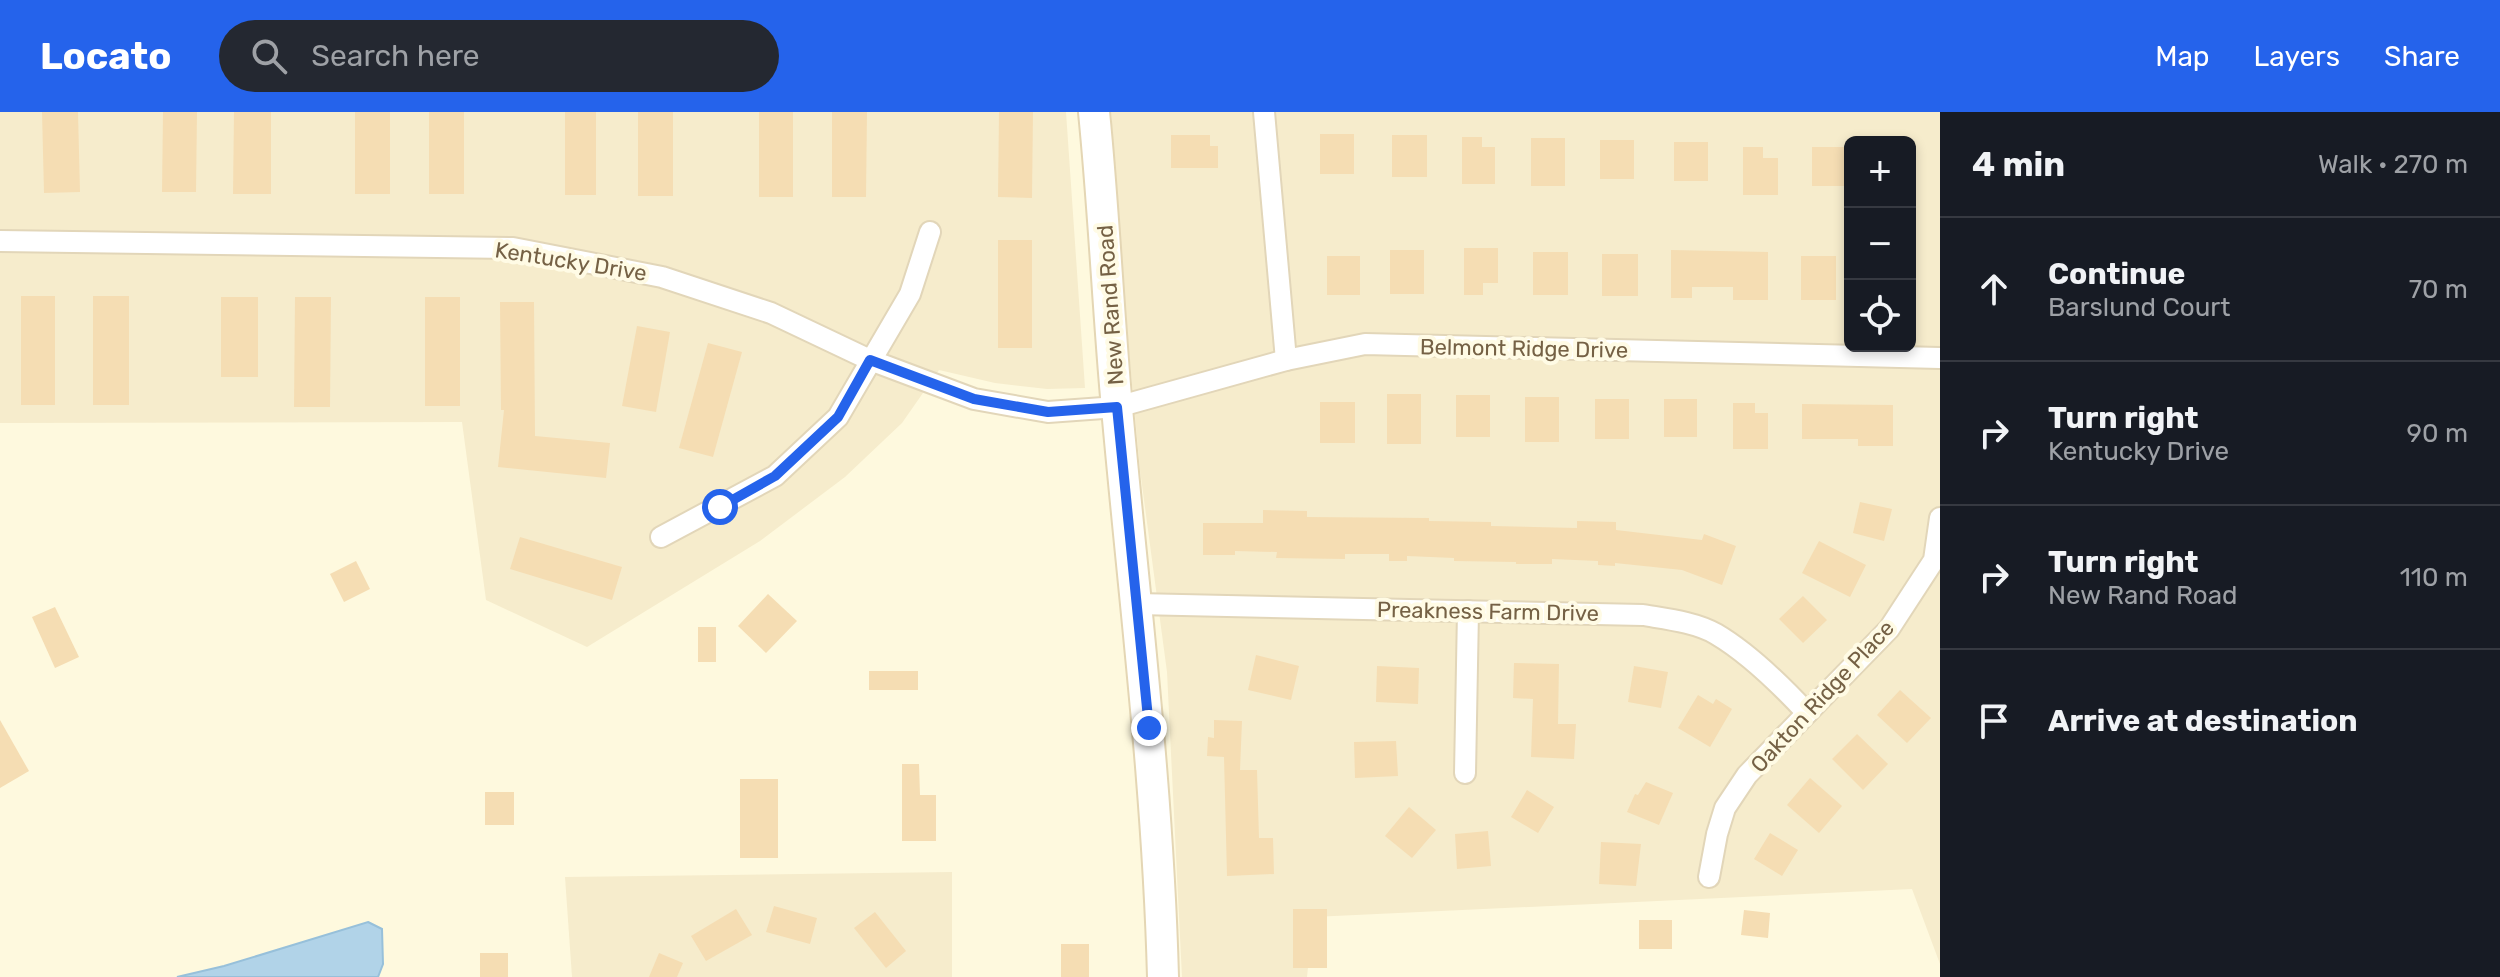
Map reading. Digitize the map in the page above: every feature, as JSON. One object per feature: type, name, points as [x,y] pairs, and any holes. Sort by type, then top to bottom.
[{"type":"street","name":"New Rand Road","points":[[1094,112],[1105,216],[1117,407],[1160,878],[1163,977]]},
{"type":"street","points":[[1264,112],[1286,360]]},
{"type":"street","points":[[661,537],[775,476],[838,417],[910,294],[930,232]]},
{"type":"street","name":"Kentucky Drive","points":[[0,241],[513,248],[662,277],[771,313],[870,360],[974,399],[1048,412],[1117,407]]},
{"type":"street","name":"Belmont Ridge Drive","points":[[1117,407],[1286,360],[1365,344],[1940,358]]},
{"type":"street","name":"Oakton Ridge Place","points":[[1709,877],[1725,808],[1747,775],[1889,629],[1937,561],[1940,518]]},
{"type":"street","name":"Preakness Farm Drive","points":[[1137,604],[1643,615],[1683,623],[1715,634],[1750,660],[1807,713]]},
{"type":"street","points":[[1465,773],[1468,611]]},
{"type":"shaded area","points":[[0,112],[1066,112],[1085,388],[1047,389],[995,383],[939,370],[902,423],[845,477],[760,541],[587,647],[486,600],[462,422],[0,423]]},
{"type":"shaded area","points":[[1111,112],[1940,112],[1940,964],[1912,889],[1313,917],[1307,977],[1182,977],[1167,672],[1140,470]]},
{"type":"shaded area","points":[[952,872],[952,977],[572,977],[565,877]]},
{"type":"water","points":[[368,922],[382,929],[383,964],[378,977],[177,977],[224,966]]},
{"type":"building","points":[[42,112],[78,112],[80,192],[44,193]]},
{"type":"building","points":[[163,112],[197,112],[196,192],[162,192]]},
{"type":"building","points":[[234,112],[271,112],[271,194],[233,194]]},
{"type":"building","points":[[355,112],[390,112],[390,194],[355,194]]},
{"type":"building","points":[[429,112],[464,112],[464,194],[429,194]]},
{"type":"building","points":[[565,112],[596,112],[596,195],[565,195]]},
{"type":"building","points":[[638,112],[673,112],[673,196],[638,196]]},
{"type":"building","points":[[759,112],[793,112],[793,197],[759,197]]},
{"type":"building","points":[[832,112],[867,112],[866,197],[832,197]]},
{"type":"building","points":[[999,112],[1033,112],[1032,198],[998,197]]},
{"type":"building","points":[[1320,134],[1354,134],[1354,174],[1320,174]]},
{"type":"building","points":[[1171,135],[1210,135],[1210,146],[1218,146],[1218,168],[1171,168]]},
{"type":"building","points":[[1392,135],[1427,135],[1427,177],[1392,177]]},
{"type":"building","points":[[1462,137],[1482,137],[1482,147],[1495,147],[1495,184],[1462,184]]},
{"type":"building","points":[[1531,138],[1565,138],[1565,186],[1531,186]]},
{"type":"building","points":[[1600,140],[1634,140],[1634,179],[1600,179]]},
{"type":"building","points":[[1674,142],[1708,142],[1708,181],[1674,181]]},
{"type":"building","points":[[1743,147],[1763,147],[1763,158],[1778,158],[1778,195],[1743,195]]},
{"type":"building","points":[[1812,147],[1844,147],[1844,186],[1812,186]]},
{"type":"building","points":[[998,240],[1032,240],[1032,348],[998,348]]},
{"type":"building","points":[[1464,248],[1498,248],[1498,283],[1483,283],[1483,295],[1464,295]]},
{"type":"building","points":[[1390,250],[1424,250],[1424,294],[1390,294]]},
{"type":"building","points":[[1671,250],[1768,252],[1768,300],[1733,300],[1733,287],[1692,287],[1692,298],[1671,298]]},
{"type":"building","points":[[1533,252],[1568,252],[1568,295],[1533,295]]},
{"type":"building","points":[[1602,254],[1638,254],[1638,296],[1602,296]]},
{"type":"building","points":[[1327,256],[1360,256],[1360,295],[1327,295]]},
{"type":"building","points":[[1801,256],[1836,256],[1836,300],[1801,300]]},
{"type":"building","points":[[21,296],[55,296],[55,405],[21,405]]},
{"type":"building","points":[[93,296],[129,296],[129,405],[93,405]]},
{"type":"building","points":[[221,297],[258,297],[258,377],[221,377]]},
{"type":"building","points":[[295,297],[331,297],[330,407],[294,407]]},
{"type":"building","points":[[425,297],[460,297],[460,406],[425,406]]},
{"type":"building","points":[[500,302],[534,302],[535,436],[610,443],[606,478],[498,467],[504,410],[501,410]]},
{"type":"building","points":[[637,326],[670,332],[656,412],[622,406]]},
{"type":"building","points":[[708,343],[742,352],[713,457],[679,448]]},
{"type":"building","points":[[1387,394],[1421,394],[1421,444],[1387,444]]},
{"type":"building","points":[[1456,395],[1490,395],[1490,437],[1456,437]]},
{"type":"building","points":[[1525,397],[1559,397],[1559,442],[1525,442]]},
{"type":"building","points":[[1595,399],[1629,399],[1629,439],[1595,439]]},
{"type":"building","points":[[1664,399],[1697,399],[1697,437],[1664,437]]},
{"type":"building","points":[[1320,402],[1355,402],[1355,443],[1320,443]]},
{"type":"building","points":[[1733,403],[1755,403],[1755,413],[1768,413],[1768,449],[1733,449]]},
{"type":"building","points":[[1802,404],[1893,405],[1893,446],[1858,446],[1858,439],[1802,439]]},
{"type":"building","points":[[1860,502],[1892,509],[1884,541],[1853,533]]},
{"type":"building","points":[[1263,510],[1307,511],[1307,517],[1491,522],[1491,526],[1577,528],[1577,521],[1616,522],[1616,530],[1702,540],[1704,534],[1736,546],[1722,585],[1682,570],[1615,563],[1615,566],[1598,565],[1598,561],[1552,559],[1552,564],[1516,564],[1407,556],[1407,561],[1389,561],[1389,554],[1345,554],[1345,559],[1276,558],[1277,552],[1235,551],[1235,555],[1203,555],[1203,523],[1263,523]]},
{"type":"building","points":[[520,537],[622,567],[612,600],[510,569]]},
{"type":"building","points":[[1819,541],[1866,565],[1850,597],[1802,573]]},
{"type":"building","points":[[356,561],[370,589],[344,602],[330,574]]},
{"type":"building","points":[[768,594],[797,621],[766,653],[738,626]]},
{"type":"building","points":[[1803,596],[1827,620],[1803,643],[1779,619]]},
{"type":"building","points":[[55,607],[79,657],[55,668],[32,617]]},
{"type":"building","points":[[698,627],[716,627],[716,662],[698,662]]},
{"type":"building","points":[[1256,655],[1299,666],[1291,700],[1248,690]]},
{"type":"building","points":[[1514,663],[1559,664],[1558,724],[1576,724],[1574,759],[1531,757],[1533,699],[1513,698]]},
{"type":"building","points":[[1377,666],[1419,668],[1418,704],[1376,702]]},
{"type":"building","points":[[1634,666],[1668,672],[1661,708],[1628,702]]},
{"type":"building","points":[[869,671],[918,671],[918,690],[869,690]]},
{"type":"building","points":[[1900,690],[1931,718],[1907,743],[1877,715]]},
{"type":"building","points":[[1698,695],[1713,704],[1716,699],[1732,709],[1710,747],[1678,728]]},
{"type":"building","points":[[0,720],[29,771],[0,788]]},
{"type":"building","points":[[1214,720],[1242,721],[1240,770],[1257,770],[1259,838],[1273,838],[1274,874],[1227,876],[1224,757],[1207,756],[1208,737],[1214,738]]},
{"type":"building","points":[[1857,734],[1888,764],[1863,790],[1832,759]]},
{"type":"building","points":[[1396,741],[1398,776],[1355,778],[1354,742]]},
{"type":"building","points":[[902,764],[919,764],[920,795],[936,795],[936,841],[902,841]]},
{"type":"building","points":[[1810,778],[1842,806],[1819,833],[1787,805]]},
{"type":"building","points":[[740,779],[778,779],[778,858],[740,858]]},
{"type":"building","points":[[1646,782],[1673,793],[1659,825],[1627,812],[1635,794],[1638,795]]},
{"type":"building","points":[[1527,790],[1554,807],[1538,833],[1511,817]]},
{"type":"building","points":[[485,792],[514,792],[514,825],[485,825]]},
{"type":"building","points":[[1409,807],[1436,830],[1412,858],[1385,836]]},
{"type":"building","points":[[1488,831],[1491,866],[1457,869],[1455,834]]},
{"type":"building","points":[[1770,833],[1798,850],[1782,876],[1754,859]]},
{"type":"building","points":[[1601,842],[1641,844],[1636,886],[1599,884]]},
{"type":"building","points":[[774,906],[817,918],[810,944],[766,932]]},
{"type":"building","points":[[736,909],[752,935],[706,961],[691,936]]},
{"type":"building","points":[[1293,909],[1327,909],[1327,968],[1293,968]]},
{"type":"building","points":[[1744,910],[1770,913],[1768,938],[1741,935]]},
{"type":"building","points":[[875,912],[906,951],[886,968],[854,928]]},
{"type":"building","points":[[1639,920],[1672,920],[1672,949],[1639,949]]},
{"type":"building","points":[[1061,944],[1089,944],[1089,977],[1061,977]]},
{"type":"building","points":[[480,953],[508,953],[508,977],[480,977]]},
{"type":"building","points":[[659,953],[683,963],[677,977],[649,977]]},
{"type":"route","points":[[720,507],[775,476],[838,417],[870,360],[974,399],[1048,412],[1117,407],[1149,728]]}]
